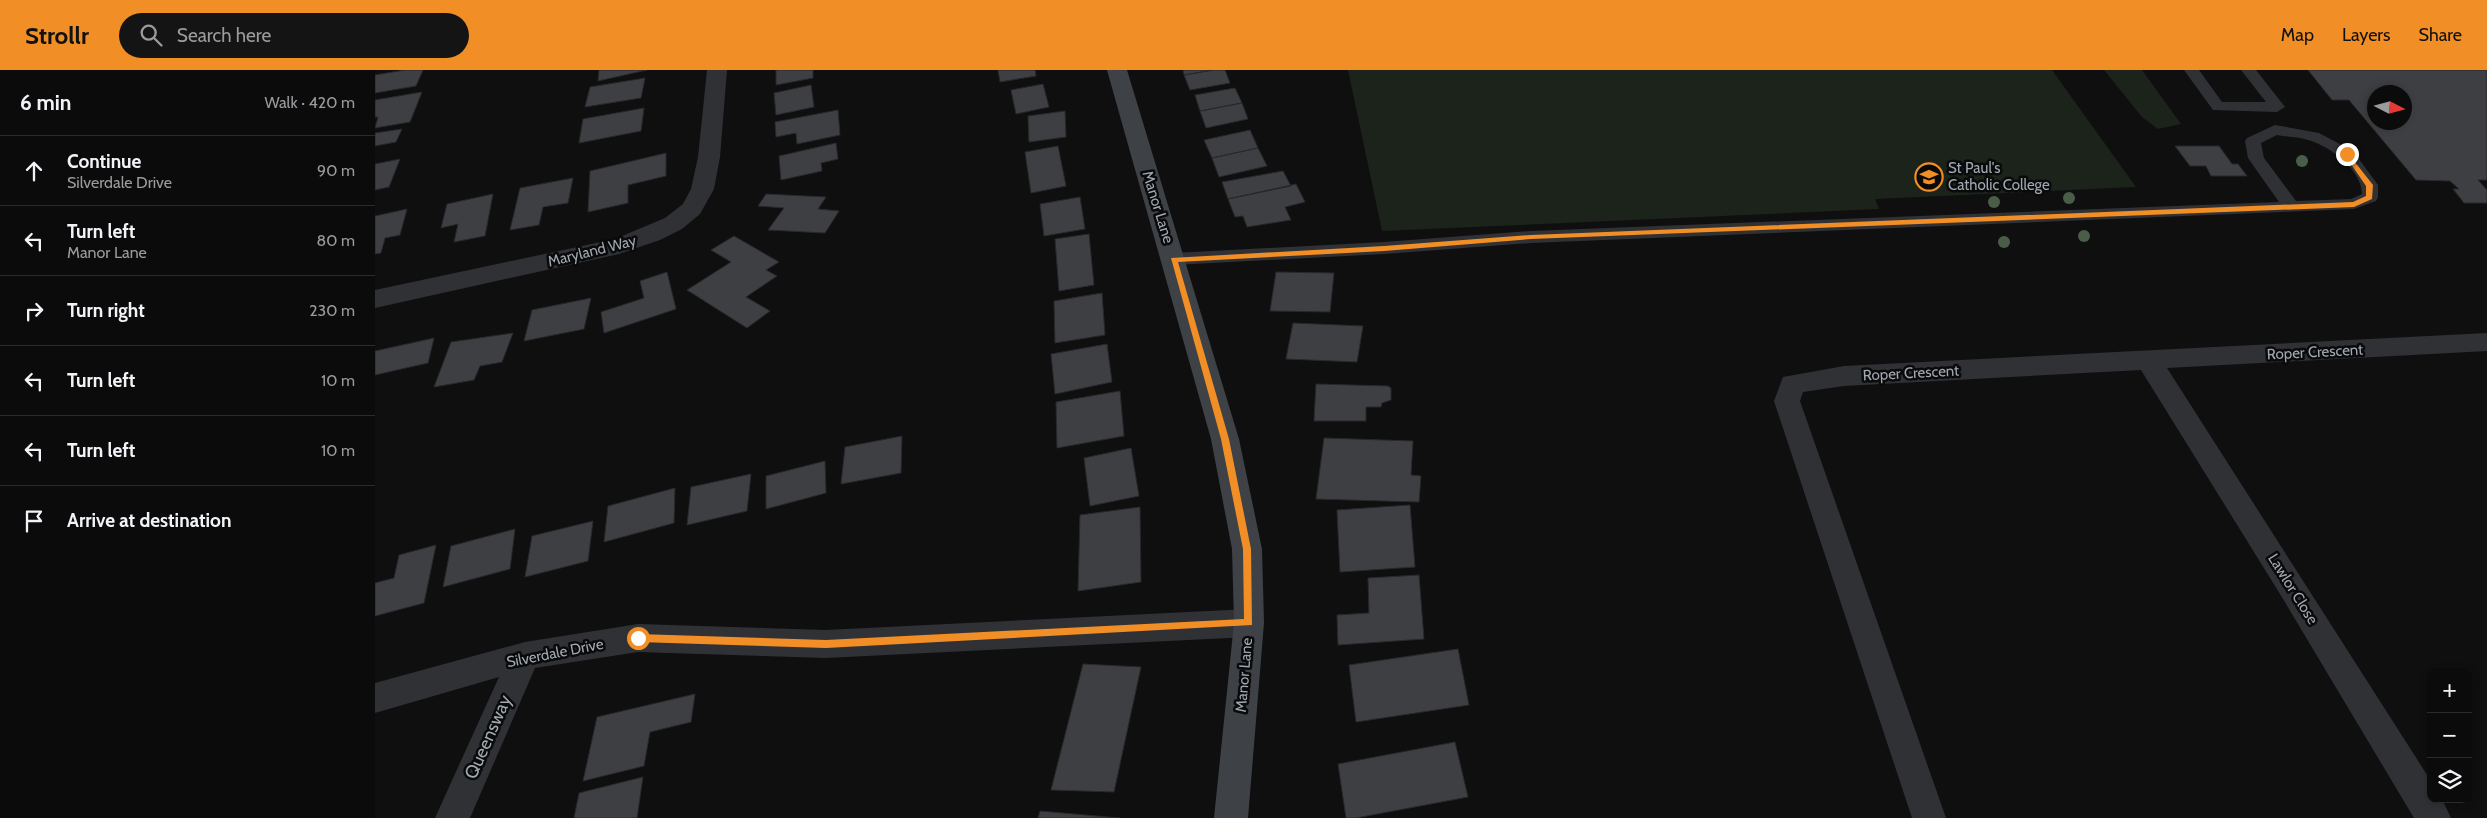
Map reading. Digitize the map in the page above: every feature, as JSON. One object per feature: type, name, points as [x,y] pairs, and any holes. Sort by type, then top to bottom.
[{"type":"street","name":"Maryland Way","points":[[375,299],[619,246],[649,236],[679,220],[698,201],[704,183],[717,70]]},
{"type":"street","name":"Manor Lane","points":[[1117,70],[1225,439],[1247,549],[1249,622],[1231,818]]},
{"type":"street","name":"Roper Crescent","points":[[1929,818],[1787,401],[1792,384],[1844,376],[2487,342]]},
{"type":"street","name":"Lawlor Close","points":[[2149,361],[2291,585],[2434,818]]},
{"type":"street","name":"Silverdale Drive","points":[[375,698],[525,656],[638,638],[826,644],[1249,622]]},
{"type":"street","name":"Queensway","points":[[452,818],[525,656]]},
{"type":"lane","points":[[2191,70],[2218,107],[2277,107],[2249,70]]},
{"type":"lane","points":[[2256,107],[2275,130]]},
{"type":"lane","points":[[1174,260],[1384,248],[1531,237],[2291,207],[2354,204],[2370,197],[2370,185],[2347,154],[2313,136],[2275,130],[2253,142],[2256,158],[2291,207]]},
{"type":"shaded area","points":[[1348,70],[2052,70],[2136,187],[1875,199],[1879,209],[1382,231]]},
{"type":"shaded area","points":[[2104,70],[2142,70],[2181,124],[2158,129],[2142,117]]},
{"type":"building","points":[[405,70],[423,70],[416,86],[375,93],[375,75]]},
{"type":"building","points":[[599,70],[647,70],[598,81]]},
{"type":"building","points":[[776,70],[813,70],[813,78],[776,85]]},
{"type":"building","points":[[998,70],[1035,70],[1036,76],[1000,82]]},
{"type":"building","points":[[1183,70],[1213,70],[1184,75]]},
{"type":"building","points":[[1225,70],[1230,83],[1190,90],[1184,75]]},
{"type":"building","points":[[2308,70],[2487,70],[2487,180],[2478,180],[2487,190],[2487,203],[2464,203],[2453,189],[2459,189],[2450,181],[2416,180],[2374,130],[2412,130],[2412,85],[2367,85],[2367,121],[2349,100],[2332,100]]},
{"type":"building","points":[[645,78],[641,98],[585,107],[590,87]]},
{"type":"building","points":[[1043,84],[1049,107],[1016,114],[1011,90]]},
{"type":"building","points":[[811,85],[814,107],[776,115],[774,93]]},
{"type":"building","points":[[1235,88],[1242,103],[1200,111],[1195,95]]},
{"type":"building","points":[[422,92],[410,122],[375,128],[378,117],[375,117],[375,100]]},
{"type":"building","points":[[1242,103],[1248,119],[1206,128],[1200,111]]},
{"type":"building","points":[[644,108],[641,131],[579,143],[583,119]]},
{"type":"building","points":[[838,110],[840,135],[797,144],[796,133],[776,137],[775,122]]},
{"type":"building","points":[[1065,111],[1066,137],[1029,142],[1028,116]]},
{"type":"building","points":[[402,129],[396,142],[375,146],[375,133]]},
{"type":"building","points":[[1250,130],[1258,148],[1212,158],[1204,140]]},
{"type":"building","points":[[836,143],[838,159],[821,163],[822,171],[781,180],[779,156]]},
{"type":"building","points":[[1058,146],[1066,186],[1031,193],[1025,152]]},
{"type":"building","points":[[2175,146],[2219,146],[2232,164],[2238,164],[2247,176],[2211,176],[2206,166],[2190,166]]},
{"type":"building","points":[[1258,148],[1267,166],[1219,177],[1212,158]]},
{"type":"building","points":[[666,153],[666,176],[628,185],[628,203],[588,212],[590,171]]},
{"type":"building","points":[[400,159],[389,187],[375,190],[375,164]]},
{"type":"building","points":[[1283,171],[1291,186],[1228,199],[1222,182]]},
{"type":"building","points":[[573,178],[568,203],[543,207],[539,225],[510,230],[520,188]]},
{"type":"building","points":[[1296,184],[1305,202],[1285,207],[1291,220],[1247,227],[1243,216],[1235,217],[1228,199]]},
{"type":"building","points":[[493,194],[485,236],[454,242],[458,224],[441,228],[447,204]]},
{"type":"building","points":[[766,194],[826,197],[818,209],[839,211],[825,233],[768,230],[784,208],[758,206]]},
{"type":"building","points":[[1080,197],[1085,229],[1044,236],[1040,204]]},
{"type":"building","points":[[407,209],[400,235],[385,238],[381,253],[375,254],[375,216]]},
{"type":"building","points":[[1089,234],[1094,285],[1059,291],[1055,239]]},
{"type":"building","points":[[734,236],[779,262],[766,270],[777,276],[746,297],[770,311],[747,328],[687,290],[731,262],[711,250]]},
{"type":"building","points":[[667,272],[676,309],[604,333],[601,312],[644,298],[640,281]]},
{"type":"building","points":[[1276,272],[1334,273],[1330,312],[1270,311]]},
{"type":"building","points":[[1102,293],[1105,335],[1055,343],[1054,301]]},
{"type":"building","points":[[591,298],[584,329],[524,341],[532,310]]},
{"type":"building","points":[[1293,323],[1363,326],[1357,362],[1286,359]]},
{"type":"building","points":[[513,333],[502,362],[480,366],[474,380],[434,387],[451,342]]},
{"type":"building","points":[[434,338],[428,363],[375,375],[375,351]]},
{"type":"building","points":[[1107,344],[1112,382],[1055,394],[1051,354]]},
{"type":"building","points":[[1316,384],[1388,386],[1391,388],[1391,400],[1382,403],[1381,407],[1366,407],[1366,421],[1314,421]]},
{"type":"building","points":[[1120,391],[1124,436],[1057,448],[1056,402]]},
{"type":"building","points":[[902,436],[901,473],[841,484],[845,447]]},
{"type":"building","points":[[1324,438],[1413,441],[1411,475],[1421,476],[1419,502],[1316,499]]},
{"type":"building","points":[[1131,448],[1139,496],[1090,506],[1084,458]]},
{"type":"building","points":[[825,461],[826,493],[766,509],[766,476]]},
{"type":"building","points":[[751,474],[747,511],[687,525],[691,487]]},
{"type":"building","points":[[675,488],[674,523],[604,542],[608,506]]},
{"type":"building","points":[[1410,505],[1415,567],[1340,572],[1337,510]]},
{"type":"building","points":[[1140,507],[1141,582],[1078,591],[1080,515]]},
{"type":"building","points":[[593,521],[588,561],[525,577],[532,536]]},
{"type":"building","points":[[515,529],[510,569],[443,587],[451,546]]},
{"type":"building","points":[[436,545],[424,603],[375,616],[375,583],[394,578],[399,555]]},
{"type":"building","points":[[1419,575],[1424,639],[1338,645],[1337,615],[1369,613],[1368,578]]},
{"type":"building","points":[[1458,649],[1469,705],[1356,722],[1349,665]]},
{"type":"building","points":[[1083,664],[1141,667],[1114,792],[1051,790]]},
{"type":"building","points":[[695,694],[691,722],[650,732],[644,766],[583,781],[597,717]]},
{"type":"building","points":[[1455,742],[1468,797],[1356,818],[1346,818],[1338,764]]},
{"type":"building","points":[[643,777],[637,818],[574,818],[579,793]]},
{"type":"building","points":[[1040,811],[1120,818],[1038,818]]},
{"type":"place","name":"St Paul's Catholic College","points":[[1929,177]]},
{"type":"route","points":[[638,638],[826,644],[1249,622],[1247,549],[1225,439],[1174,260],[1384,248],[1531,237],[2354,204],[2370,197],[2370,185],[2347,154]]}]
